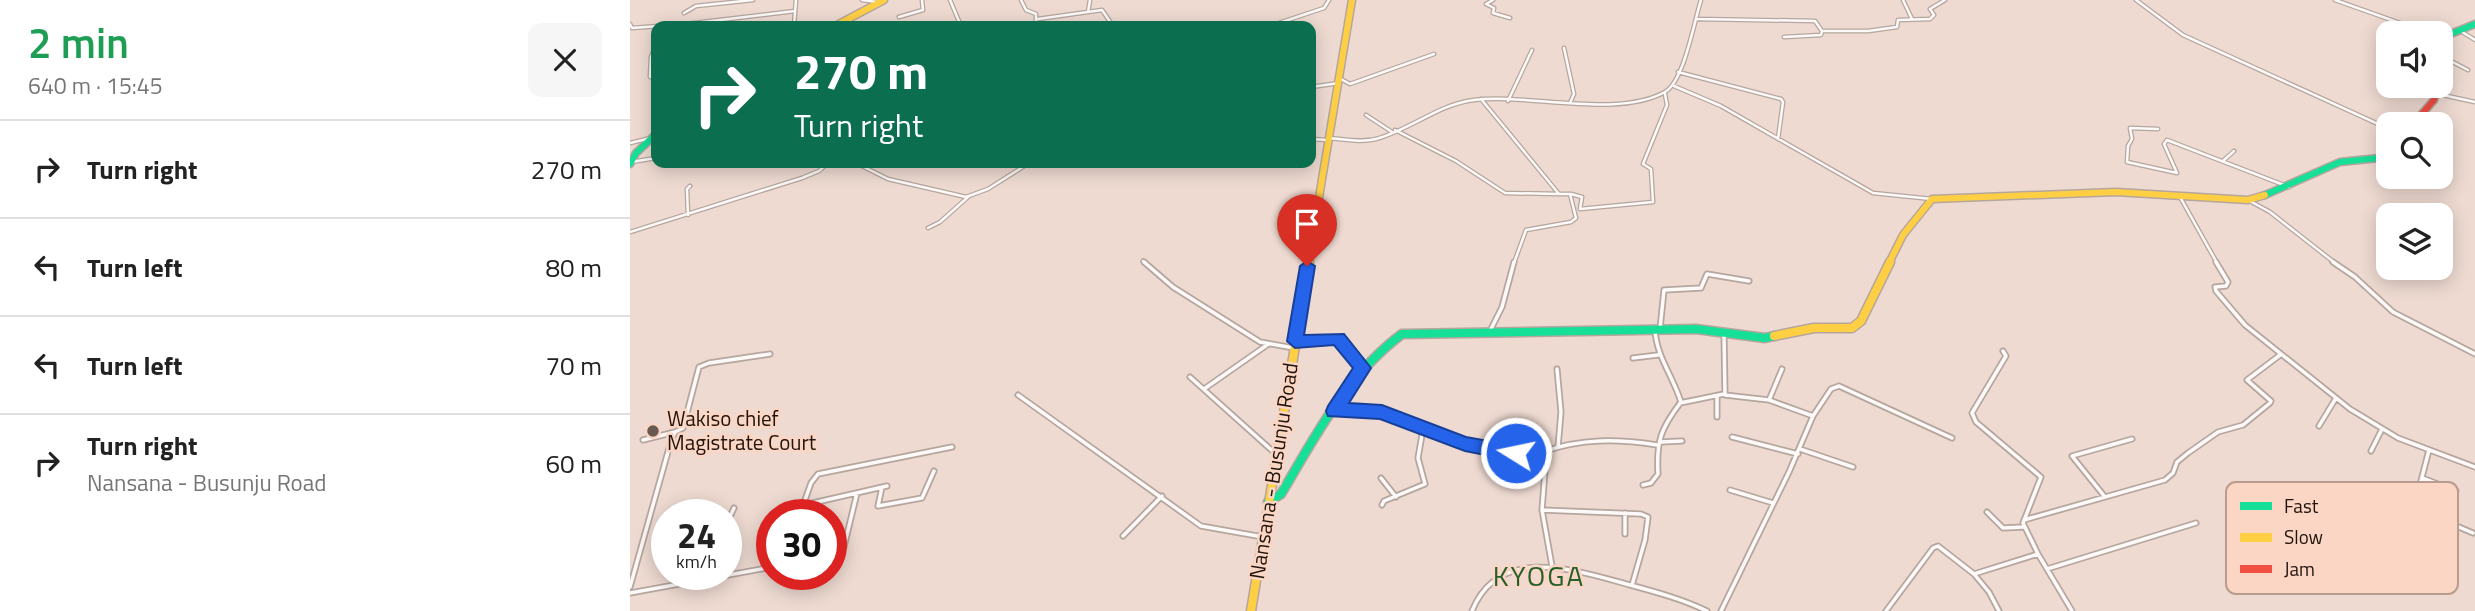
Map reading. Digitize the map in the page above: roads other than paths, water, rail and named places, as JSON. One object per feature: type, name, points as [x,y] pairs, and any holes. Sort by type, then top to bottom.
[{"type":"street","points":[[684,13],[696,6],[753,0]]},
{"type":"street","points":[[794,21],[796,0]]},
{"type":"street","points":[[862,0],[881,1]]},
{"type":"street","points":[[899,16],[923,9],[922,0]]},
{"type":"street","points":[[950,0],[959,21]]},
{"type":"street","points":[[1021,0],[1026,10],[1037,14],[1038,19],[1104,10],[1110,21]]},
{"type":"street","points":[[1087,12],[1090,0]]},
{"type":"street","points":[[1285,21],[1324,8],[1329,0]]},
{"type":"street","name":"Nansana - Busunju Road","points":[[1251,611],[1352,0]]},
{"type":"street","points":[[1493,0],[1486,4],[1494,8],[1493,13],[1510,18]]},
{"type":"street","points":[[1316,139],[1369,141],[1481,99],[1570,103],[1622,102],[1665,94],[1674,86],[1702,0]]},
{"type":"street","points":[[1903,0],[1912,19]]},
{"type":"street","points":[[1822,31],[1868,31],[1897,27],[1898,19],[1933,18],[1930,9],[1945,0]]},
{"type":"street","points":[[2136,0],[2183,35],[2376,123]]},
{"type":"street","points":[[2335,0],[2394,21]]},
{"type":"street","points":[[845,21],[881,1]]},
{"type":"street","points":[[711,21],[795,11]]},
{"type":"street","points":[[1697,19],[1815,21],[1822,31]]},
{"type":"street","points":[[630,24],[632,28],[651,27]]},
{"type":"street","points":[[2453,33],[2475,24]]},
{"type":"street","points":[[2459,30],[2475,40]]},
{"type":"street","points":[[1784,37],[1814,37],[1821,35],[1822,31]]},
{"type":"street","points":[[1564,48],[1574,94],[1570,103]]},
{"type":"street","points":[[1508,101],[1532,50]]},
{"type":"street","points":[[1316,85],[1339,80],[1350,83],[1434,54]]},
{"type":"street","points":[[2453,62],[2468,70]]},
{"type":"street","points":[[1678,72],[1781,99],[1783,102],[1778,139]]},
{"type":"street","points":[[1674,86],[1686,89],[1873,193],[1932,199],[2040,197],[2103,192],[2248,200],[2289,187],[2340,162],[2376,158]]},
{"type":"street","points":[[1366,115],[1456,161],[1505,193],[1569,194],[1582,197],[1580,209],[1653,202],[1651,169],[1643,164],[1667,105],[1665,94]]},
{"type":"street","points":[[2453,95],[2475,103]]},
{"type":"street","points":[[1481,99],[1559,194]]},
{"type":"street","points":[[2158,128],[2130,128],[2132,139],[2128,146],[2127,162],[2178,173],[2164,144],[2165,140],[2289,187]]},
{"type":"street","points":[[630,143],[651,137]]},
{"type":"street","points":[[631,163],[636,153],[651,139]]},
{"type":"street","points":[[2223,161],[2234,151]]},
{"type":"street","points":[[631,163],[651,159]]},
{"type":"street","points":[[630,232],[812,174],[821,168]]},
{"type":"street","points":[[866,168],[888,179],[968,197]]},
{"type":"street","points":[[928,228],[940,222],[968,197],[988,189],[1021,168]]},
{"type":"street","points":[[688,215],[687,190],[690,186]]},
{"type":"street","points":[[1489,332],[1502,311],[1504,296],[1526,230],[1575,220],[1569,194]]},
{"type":"street","points":[[2180,197],[2228,282],[2226,286],[2215,287],[2218,295],[2245,326],[2336,398],[2382,429],[2475,467]]},
{"type":"street","points":[[1267,502],[1281,494],[1363,368],[1381,346],[1402,334],[1658,329],[1707,330],[1765,338],[1814,328],[1856,327],[1903,235],[1932,199]]},
{"type":"street","points":[[2248,200],[2270,212],[2299,237],[2355,277],[2393,312],[2475,354]]},
{"type":"street","points":[[1143,261],[1173,287],[1267,345],[1295,345],[1338,339],[1363,368]]},
{"type":"street","points":[[1680,403],[1674,380],[1658,355],[1658,329],[1665,289],[1701,288],[1707,274],[1749,281]]},
{"type":"street","points":[[1724,334],[1724,394]]},
{"type":"street","points":[[1204,389],[1267,345]]},
{"type":"street","points":[[2003,351],[2006,356],[1972,413],[1976,422],[2040,477],[2023,527],[2072,611]]},
{"type":"street","points":[[643,440],[683,428],[699,368],[709,363],[770,354]]},
{"type":"street","points":[[1633,358],[1658,355]]},
{"type":"street","points":[[2024,520],[2165,480],[2174,473],[2177,462],[2188,453],[2218,432],[2243,425],[2270,403],[2271,401],[2247,380],[2280,355]]},
{"type":"street","points":[[1557,369],[1561,412],[1558,447]]},
{"type":"street","points":[[1769,400],[1782,369]]},
{"type":"street","points":[[1190,377],[1277,455]]},
{"type":"street","points":[[1721,611],[1799,451],[1813,416],[1831,389],[1839,386],[1952,438]]},
{"type":"street","points":[[1643,485],[1651,483],[1658,474],[1658,444],[1671,415],[1680,403],[1724,394],[1769,400],[1813,416]]},
{"type":"street","points":[[1018,395],[1201,526],[1263,537]]},
{"type":"street","points":[[1717,396],[1717,417]]},
{"type":"street","points":[[2319,426],[2336,398]]},
{"type":"street","points":[[1334,411],[1382,412],[1423,429],[1483,448],[1516,453],[1543,452],[1558,447],[1616,439],[1658,444],[1682,441]]},
{"type":"street","points":[[1382,505],[1384,501],[1425,484],[1418,458],[1423,429]]},
{"type":"street","points":[[2371,451],[2382,429]]},
{"type":"street","points":[[630,587],[675,432]]},
{"type":"street","points":[[1732,437],[1799,451],[1853,467]]},
{"type":"street","points":[[2105,497],[2072,456],[2132,439]]},
{"type":"street","points":[[805,499],[811,483],[818,474],[952,447]]},
{"type":"street","points":[[2421,482],[2429,450]]},
{"type":"street","points":[[1543,452],[1546,457],[1542,510],[1552,566]]},
{"type":"street","points":[[830,499],[885,487],[878,506],[922,498],[934,471]]},
{"type":"street","points":[[1381,478],[1396,497]]},
{"type":"street","points":[[2422,478],[2432,482]]},
{"type":"street","points":[[1730,490],[1773,503]]},
{"type":"street","points":[[847,535],[857,493]]},
{"type":"street","points":[[1123,536],[1162,496]]},
{"type":"street","points":[[1542,510],[1645,515],[1648,521],[1632,585]]},
{"type":"street","points":[[1987,512],[2003,528],[2023,527]]},
{"type":"street","points":[[1625,513],[1625,534]]},
{"type":"street","points":[[2047,569],[2196,523]]},
{"type":"street","points":[[2458,527],[2473,533]]},
{"type":"street","points":[[1886,611],[1933,548],[1938,546],[1974,574],[1989,592],[1999,611]]},
{"type":"street","points":[[1974,574],[2038,554]]},
{"type":"street","points":[[1472,611],[1479,593],[1490,583],[1521,570],[1552,566],[1632,585],[1685,601],[1707,611]]},
{"type":"street","points":[[630,593],[651,589]]},
{"type":"place","name":"Wakiso chief Magistrate Court","points":[[653,431]]},
{"type":"district","name":"KYOGA","points":[[1539,576]]}]
